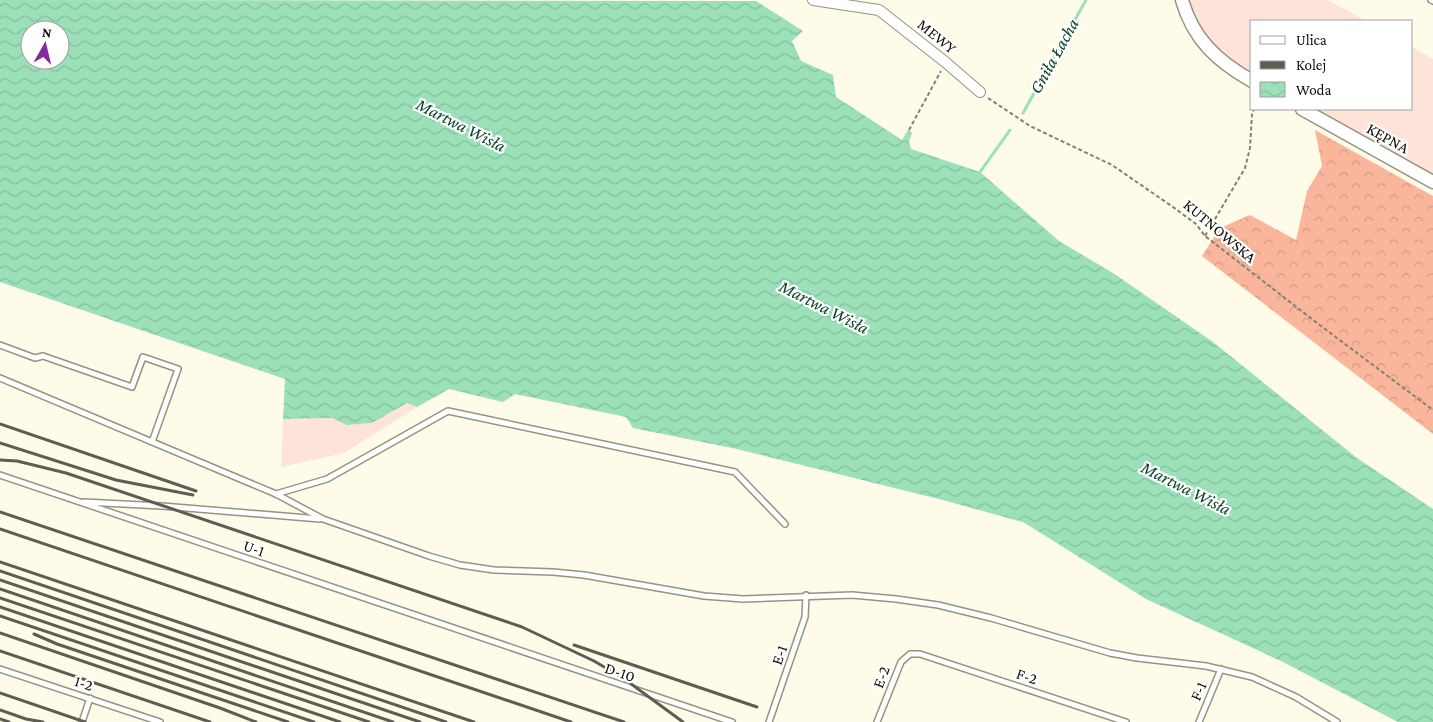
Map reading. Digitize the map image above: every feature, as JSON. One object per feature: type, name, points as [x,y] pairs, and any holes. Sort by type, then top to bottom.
[{"type":"street","name":"MEWY","points":[[813,0],[881,5],[980,92]]},
{"type":"street","points":[[1182,0],[1190,22],[1208,49],[1219,60],[1250,80]]},
{"type":"street","name":"KĘPNA","points":[[1304,110],[1433,182]]},
{"type":"lane","points":[[0,345],[35,358],[43,356],[132,387],[143,357],[178,369],[152,442]]},
{"type":"lane","points":[[0,378],[276,494],[323,519],[460,565],[494,570],[553,572],[704,596],[743,599],[806,595],[852,595],[938,605],[991,618],[1110,653],[1221,669],[1252,676],[1274,685],[1337,722]]},
{"type":"lane","points":[[276,494],[327,480],[448,411],[735,472],[785,524]]},
{"type":"lane","name":"U-1","points":[[0,475],[500,645]]},
{"type":"lane","points":[[77,502],[162,506],[323,519]]},
{"type":"lane","name":"E-1","points":[[770,722],[804,617],[806,595]]},
{"type":"lane","name":"D-10","points":[[500,645],[732,722]]},
{"type":"lane","name":"E-2","points":[[877,722],[901,662],[910,654],[920,654]]},
{"type":"lane","name":"F-2","points":[[920,654],[1126,722]]},
{"type":"lane","name":"1-2","points":[[0,669],[160,722]]},
{"type":"lane","name":"F-1","points":[[1198,722],[1221,669]]},
{"type":"lane","points":[[82,722],[90,698]]},
{"type":"path","points":[[909,130],[946,63]]},
{"type":"path","name":"KUTNOWSKA","points":[[980,92],[1030,126],[1112,165],[1173,207],[1196,224],[1206,236],[1317,323],[1433,410]]},
{"type":"path","points":[[1206,236],[1245,168],[1250,148],[1254,110]]},
{"type":"shaded area","points":[[1188,0],[1328,0],[1364,20],[1250,20],[1250,74],[1218,51],[1203,32]]},
{"type":"shaded area","points":[[1413,48],[1433,59],[1433,175],[1316,110],[1413,110]]},
{"type":"shaded area","points":[[407,403],[417,407],[344,453],[281,467],[283,419],[332,418],[347,425],[372,423]]},
{"type":"green space","points":[[1315,130],[1433,196],[1433,434],[1202,256],[1220,228],[1250,215],[1296,240],[1307,191],[1322,166]]},
{"type":"water","name":"Martwa Wisła","points":[[0,0],[756,1],[803,31],[792,41],[801,61],[833,75],[836,97],[902,140],[908,130],[912,133],[909,142],[911,149],[980,172],[1059,241],[1113,273],[1213,342],[1357,458],[1433,509],[1433,722],[1398,722],[1281,661],[1146,599],[1023,522],[939,499],[737,449],[633,428],[626,417],[515,394],[503,402],[449,389],[417,407],[407,403],[372,423],[347,425],[332,418],[283,419],[285,379],[0,282]]},
{"type":"waterway","name":"Gniła Łacha","points":[[1023,113],[1086,0]]},
{"type":"waterway","name":"Gniła Łacha","points":[[980,172],[1010,130]]},
{"type":"railway","points":[[0,424],[196,491]]},
{"type":"railway","points":[[0,443],[116,480],[193,495]]},
{"type":"railway","points":[[0,460],[17,461],[66,473],[522,627],[594,661],[623,678],[683,722]]},
{"type":"railway","points":[[0,512],[624,722]]},
{"type":"railway","points":[[0,529],[571,722]]},
{"type":"railway","points":[[0,562],[474,722]]},
{"type":"railway","points":[[0,571],[446,722]]},
{"type":"railway","points":[[0,580],[420,722]]},
{"type":"railway","points":[[0,589],[393,722]]},
{"type":"railway","points":[[0,598],[369,722]]},
{"type":"railway","points":[[0,607],[340,722]]},
{"type":"railway","points":[[0,616],[314,722]]},
{"type":"railway","points":[[0,633],[256,722]]},
{"type":"railway","points":[[34,634],[57,644],[288,722]]},
{"type":"railway","points":[[574,645],[757,707]]},
{"type":"railway","points":[[0,651],[210,722]]},
{"type":"railway","points":[[0,693],[85,722]]},
{"type":"railway","points":[[0,710],[26,719],[43,722]]},
{"type":"railway","points":[[0,719],[9,722]]}]
